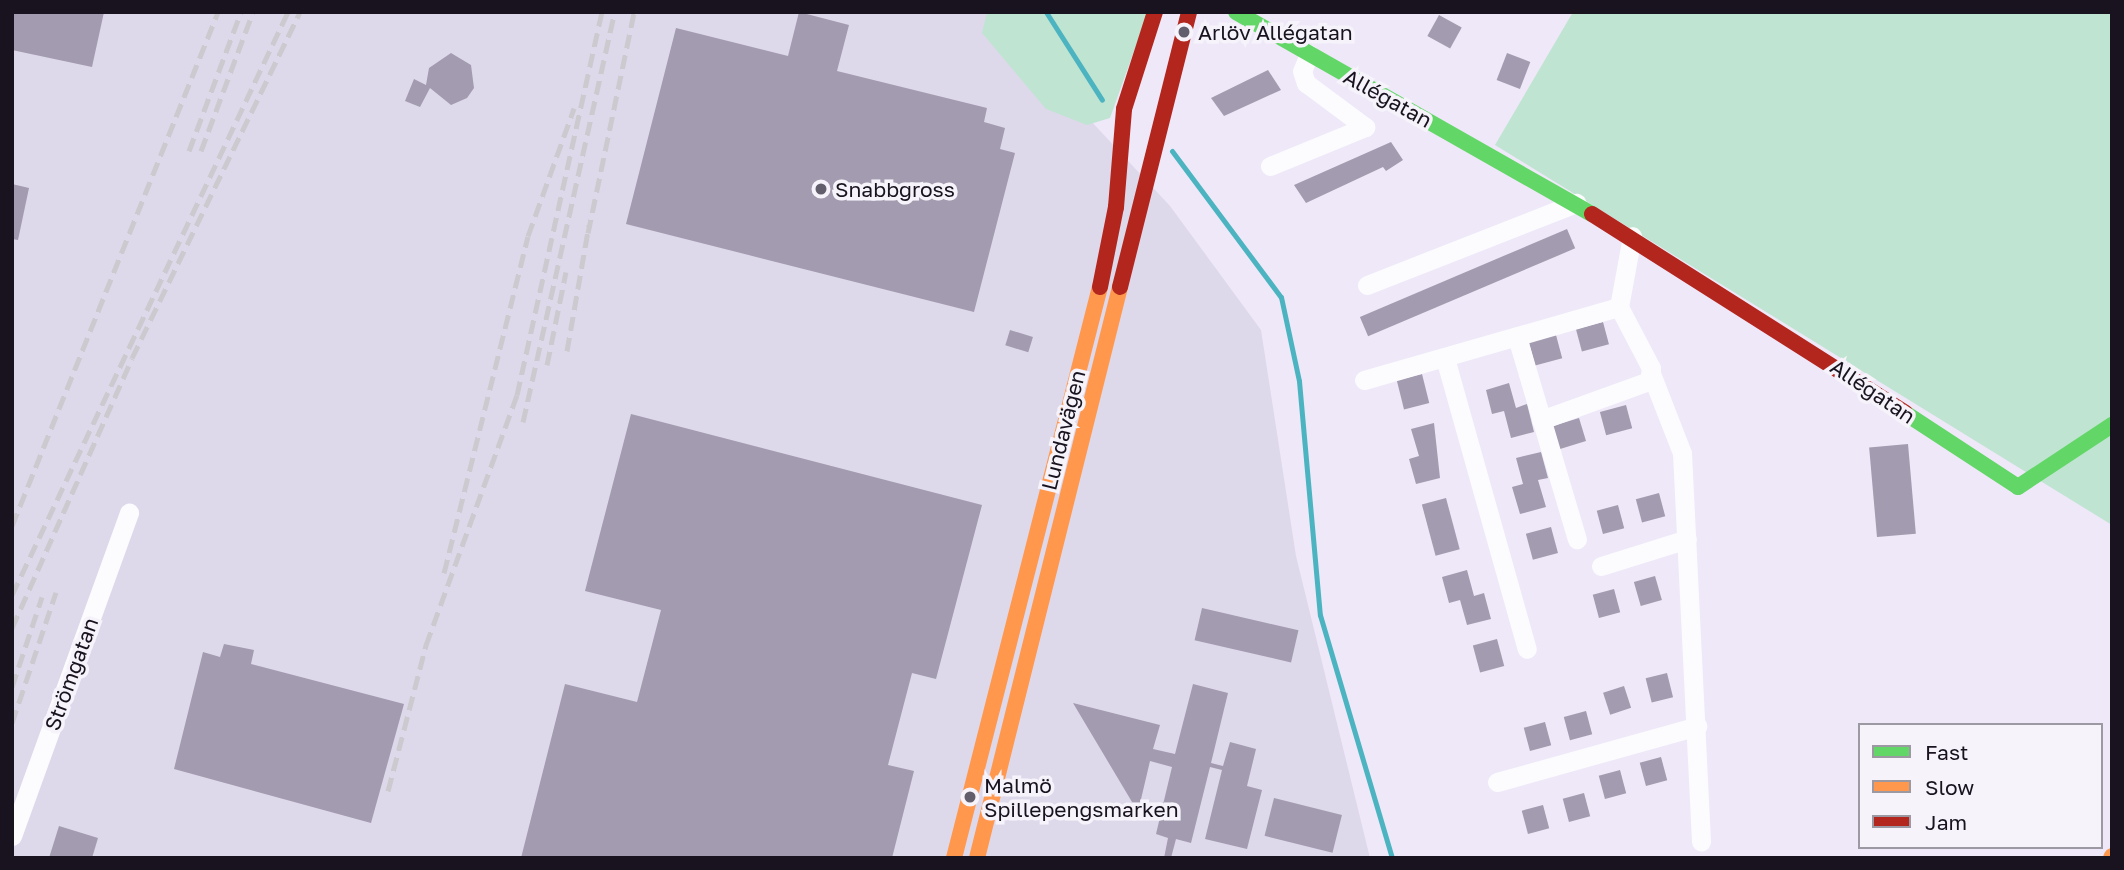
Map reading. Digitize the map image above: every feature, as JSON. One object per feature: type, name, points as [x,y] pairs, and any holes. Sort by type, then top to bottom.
[{"type":"main road","name":"Lundavägen","points":[[954,858],[1101,281],[1116,207],[1124,109],[1155,12]]},
{"type":"main road","name":"Lundavägen","points":[[977,858],[1189,12]]},
{"type":"main road","name":"Allégatan","points":[[1236,12],[1632,236],[2018,487],[2112,425]]},
{"type":"street","name":"Allégatan","points":[[1270,166],[1365,127],[1306,83],[1302,71],[1309,54]]},
{"type":"street","points":[[1367,285],[1576,202]]},
{"type":"street","points":[[1632,236],[1619,307],[1652,376],[1682,453],[1701,842]]},
{"type":"street","points":[[1364,380],[1619,307]]},
{"type":"street","points":[[1517,337],[1577,538]]},
{"type":"street","points":[[1445,358],[1527,649]]},
{"type":"street","points":[[1541,420],[1626,394],[1652,376]]},
{"type":"street","name":"Strömgatan","points":[[12,836],[129,512]]},
{"type":"street","points":[[1601,566],[1687,540]]},
{"type":"street","points":[[1497,782],[1697,726]]},
{"type":"shaded area","points":[[12,12],[1014,12],[1037,63],[1170,206],[1261,330],[1296,556],[1370,858],[12,858]]},
{"type":"green space","points":[[987,12],[1148,12],[1110,118],[1087,125],[1046,109],[982,33]]},
{"type":"green space","points":[[1573,12],[2112,12],[2112,525],[1495,145]]},
{"type":"building","points":[[12,12],[104,12],[92,67],[12,50]]},
{"type":"building","name":"Snabbgross","points":[[799,12],[849,25],[837,71],[987,108],[984,122],[1005,128],[1000,149],[1015,153],[974,312],[626,224],[676,28],[788,56]]},
{"type":"building","points":[[1439,15],[1462,28],[1450,49],[1427,36]]},
{"type":"building","points":[[451,53],[471,65],[474,88],[467,98],[451,105],[430,88],[420,107],[405,101],[414,79],[426,85],[429,68]]},
{"type":"building","points":[[1507,53],[1530,62],[1520,89],[1497,80]]},
{"type":"building","points":[[1268,70],[1281,90],[1224,116],[1211,98]]},
{"type":"building","points":[[1391,142],[1403,160],[1386,171],[1383,167],[1306,203],[1294,185]]},
{"type":"building","points":[[12,184],[29,188],[18,240],[12,239]]},
{"type":"building","points":[[1567,229],[1575,248],[1368,336],[1360,317]]},
{"type":"building","points":[[1603,322],[1609,344],[1582,351],[1576,329]]},
{"type":"building","points":[[1010,330],[1033,337],[1028,352],[1005,345]]},
{"type":"building","points":[[1556,335],[1562,358],[1535,365],[1529,342]]},
{"type":"building","points":[[1422,374],[1429,403],[1404,409],[1397,380]]},
{"type":"building","points":[[1509,383],[1516,408],[1527,404],[1534,432],[1511,438],[1504,411],[1492,414],[1486,390]]},
{"type":"building","points":[[1626,405],[1632,428],[1606,435],[1600,412]]},
{"type":"building","points":[[631,414],[982,505],[936,679],[912,673],[888,765],[914,771],[892,858],[521,858],[565,684],[637,702],[661,610],[585,591]]},
{"type":"building","points":[[1579,418],[1586,441],[1559,449],[1552,426]]},
{"type":"building","points":[[1434,423],[1440,478],[1416,484],[1409,459],[1419,456],[1411,429]]},
{"type":"building","points":[[1908,444],[1916,534],[1877,537],[1869,447]]},
{"type":"building","points":[[1541,452],[1548,478],[1538,480],[1546,507],[1520,514],[1512,487],[1523,484],[1516,458]]},
{"type":"building","points":[[1659,493],[1665,516],[1642,522],[1636,499]]},
{"type":"building","points":[[1446,498],[1460,549],[1436,556],[1422,504]]},
{"type":"building","points":[[1618,505],[1624,528],[1603,534],[1597,511]]},
{"type":"building","points":[[1551,527],[1558,553],[1533,560],[1526,534]]},
{"type":"building","points":[[1467,570],[1474,596],[1484,593],[1491,619],[1467,625],[1460,600],[1449,603],[1442,577]]},
{"type":"building","points":[[1655,576],[1662,600],[1641,606],[1634,582]]},
{"type":"building","points":[[1614,589],[1620,612],[1599,618],[1593,595]]},
{"type":"building","points":[[1202,608],[1298,630],[1291,662],[1195,640]]},
{"type":"building","points":[[1497,639],[1504,666],[1480,673],[1473,645]]},
{"type":"building","points":[[224,644],[254,650],[251,664],[404,704],[371,823],[174,769],[203,652],[220,657]]},
{"type":"building","points":[[1667,673],[1673,697],[1652,703],[1646,678]]},
{"type":"building","points":[[1193,684],[1228,693],[1211,763],[1223,766],[1230,742],[1256,749],[1247,786],[1262,790],[1247,849],[1205,839],[1222,770],[1210,767],[1191,843],[1176,839],[1171,858],[1164,858],[1168,838],[1156,834],[1172,767],[1150,761],[1138,812],[1073,703],[1160,725],[1153,749],[1175,754]]},
{"type":"building","points":[[1624,686],[1631,708],[1610,715],[1603,693]]},
{"type":"building","points":[[1586,711],[1592,734],[1570,740],[1564,717]]},
{"type":"building","points":[[1545,722],[1551,745],[1530,751],[1524,728]]},
{"type":"building","points":[[1661,757],[1667,780],[1646,786],[1640,763]]},
{"type":"building","points":[[1620,770],[1626,793],[1605,799],[1599,776]]},
{"type":"building","points":[[1584,793],[1590,816],[1569,822],[1563,799]]},
{"type":"building","points":[[1274,798],[1342,815],[1332,853],[1265,836]]},
{"type":"building","points":[[1543,805],[1549,828],[1528,834],[1522,811]]},
{"type":"building","points":[[59,826],[98,838],[92,858],[49,858]]},
{"type":"waterway","points":[[1046,12],[1102,100]]},
{"type":"waterway","points":[[1172,151],[1281,297],[1299,381],[1320,615],[1392,858]]},
{"type":"railway","points":[[12,526],[218,12]]},
{"type":"railway","points":[[189,151],[241,12]]},
{"type":"railway","points":[[201,151],[253,12]]},
{"type":"railway","points":[[12,595],[288,12]]},
{"type":"railway","points":[[12,628],[132,358],[300,12]]},
{"type":"railway","points":[[388,791],[426,645],[517,395],[602,12]]},
{"type":"railway","points":[[523,422],[615,12]]},
{"type":"railway","points":[[588,233],[634,12]]},
{"type":"railway","points":[[444,573],[528,236],[574,108]]},
{"type":"railway","points":[[567,351],[589,225]]},
{"type":"railway","points":[[547,365],[566,272]]},
{"type":"railway","points":[[12,723],[56,592]]},
{"type":"railway","points":[[12,687],[42,597]]},
{"type":"traffic: fast","points":[[1236,12],[1592,214]]},
{"type":"traffic: fast","points":[[1905,413],[2018,487],[2112,425]]},
{"type":"traffic: slow","points":[[954,858],[1100,287]]},
{"type":"traffic: slow","points":[[977,858],[1120,287]]},
{"type":"traffic: jam","points":[[1100,287],[1116,207],[1124,109],[1155,12]]},
{"type":"traffic: jam","points":[[1120,287],[1189,12]]},
{"type":"traffic: jam","points":[[1592,214],[1905,413]]},
{"type":"place","name":"Arlöv Allégatan","points":[[1184,32]]},
{"type":"place","name":"Snabbgross","points":[[821,189]]},
{"type":"place","name":"Malmö Spillepengsmarken","points":[[970,797]]}]
